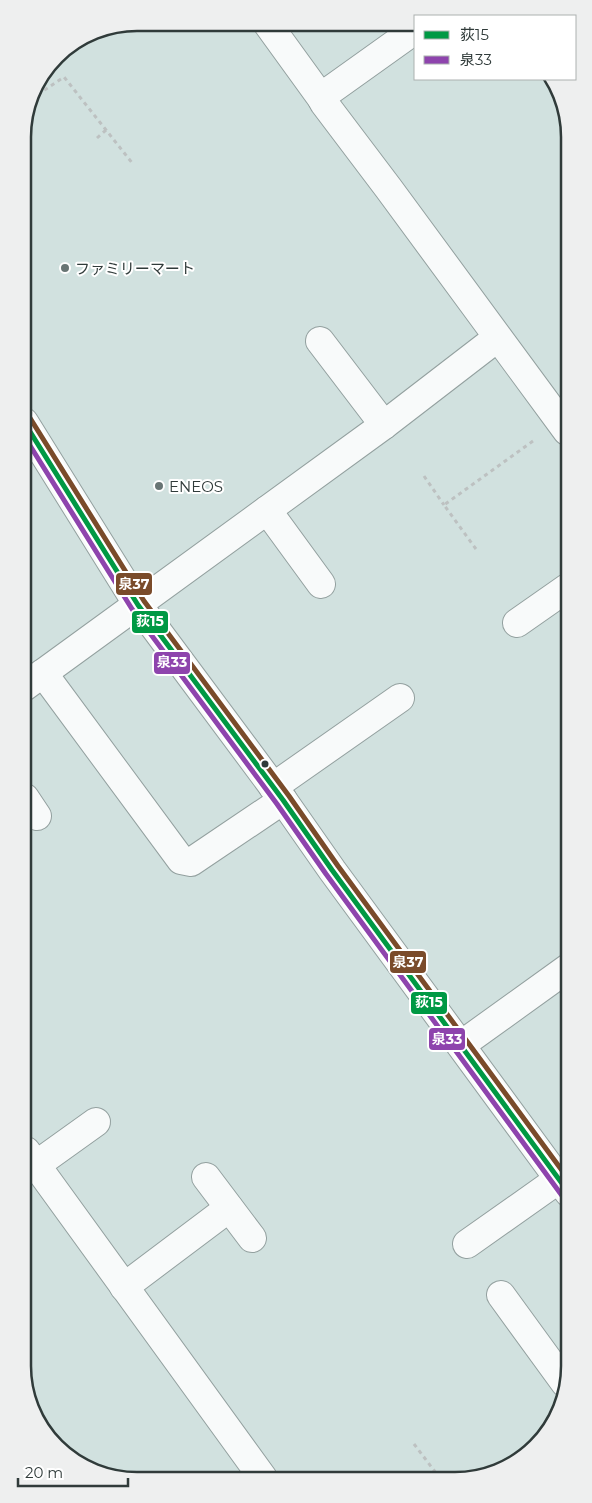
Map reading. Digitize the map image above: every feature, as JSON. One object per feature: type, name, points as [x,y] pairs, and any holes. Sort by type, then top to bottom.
[{"type":"street","points":[[273,31],[497,338],[560,414]]},
{"type":"street","points":[[322,99],[325,94],[414,31]]},
{"type":"street","points":[[400,698],[191,862],[185,862],[181,860],[34,680],[384,425],[497,338]]},
{"type":"street","points":[[320,342],[384,425]]},
{"type":"street","points":[[31,433],[138,605],[278,793],[332,870],[561,1182]]},
{"type":"street","points":[[268,510],[321,584]]},
{"type":"street","points":[[517,623],[561,592]]},
{"type":"street","points":[[461,1045],[561,973]]},
{"type":"street","points":[[96,1122],[31,1158],[259,1472]]},
{"type":"street","points":[[206,1177],[252,1238]]},
{"type":"street","points":[[467,1244],[561,1188]]},
{"type":"street","points":[[124,1287],[229,1208]]},
{"type":"street","points":[[501,1295],[560,1377]]},
{"type":"path","points":[[41,92],[64,77],[133,164]]},
{"type":"path","points":[[96,138],[106,130]]},
{"type":"path","points":[[444,505],[560,414]]},
{"type":"path","points":[[424,476],[476,549]]},
{"type":"path","points":[[414,1444],[435,1472]]},
{"type":"transit line","name":"泉37","points":[[31,420],[144,601],[289,796],[338,866],[561,1169]]},
{"type":"transit line","name":"荻15","points":[[31,433],[138,605],[283,800],[332,870],[561,1182]]},
{"type":"transit line","name":"泉33","points":[[31,447],[132,609],[277,804],[326,874],[561,1194]]},
{"type":"place","name":"ファミリーマート","points":[[65,268]]},
{"type":"place","name":"ENEOS","points":[[159,486]]}]
